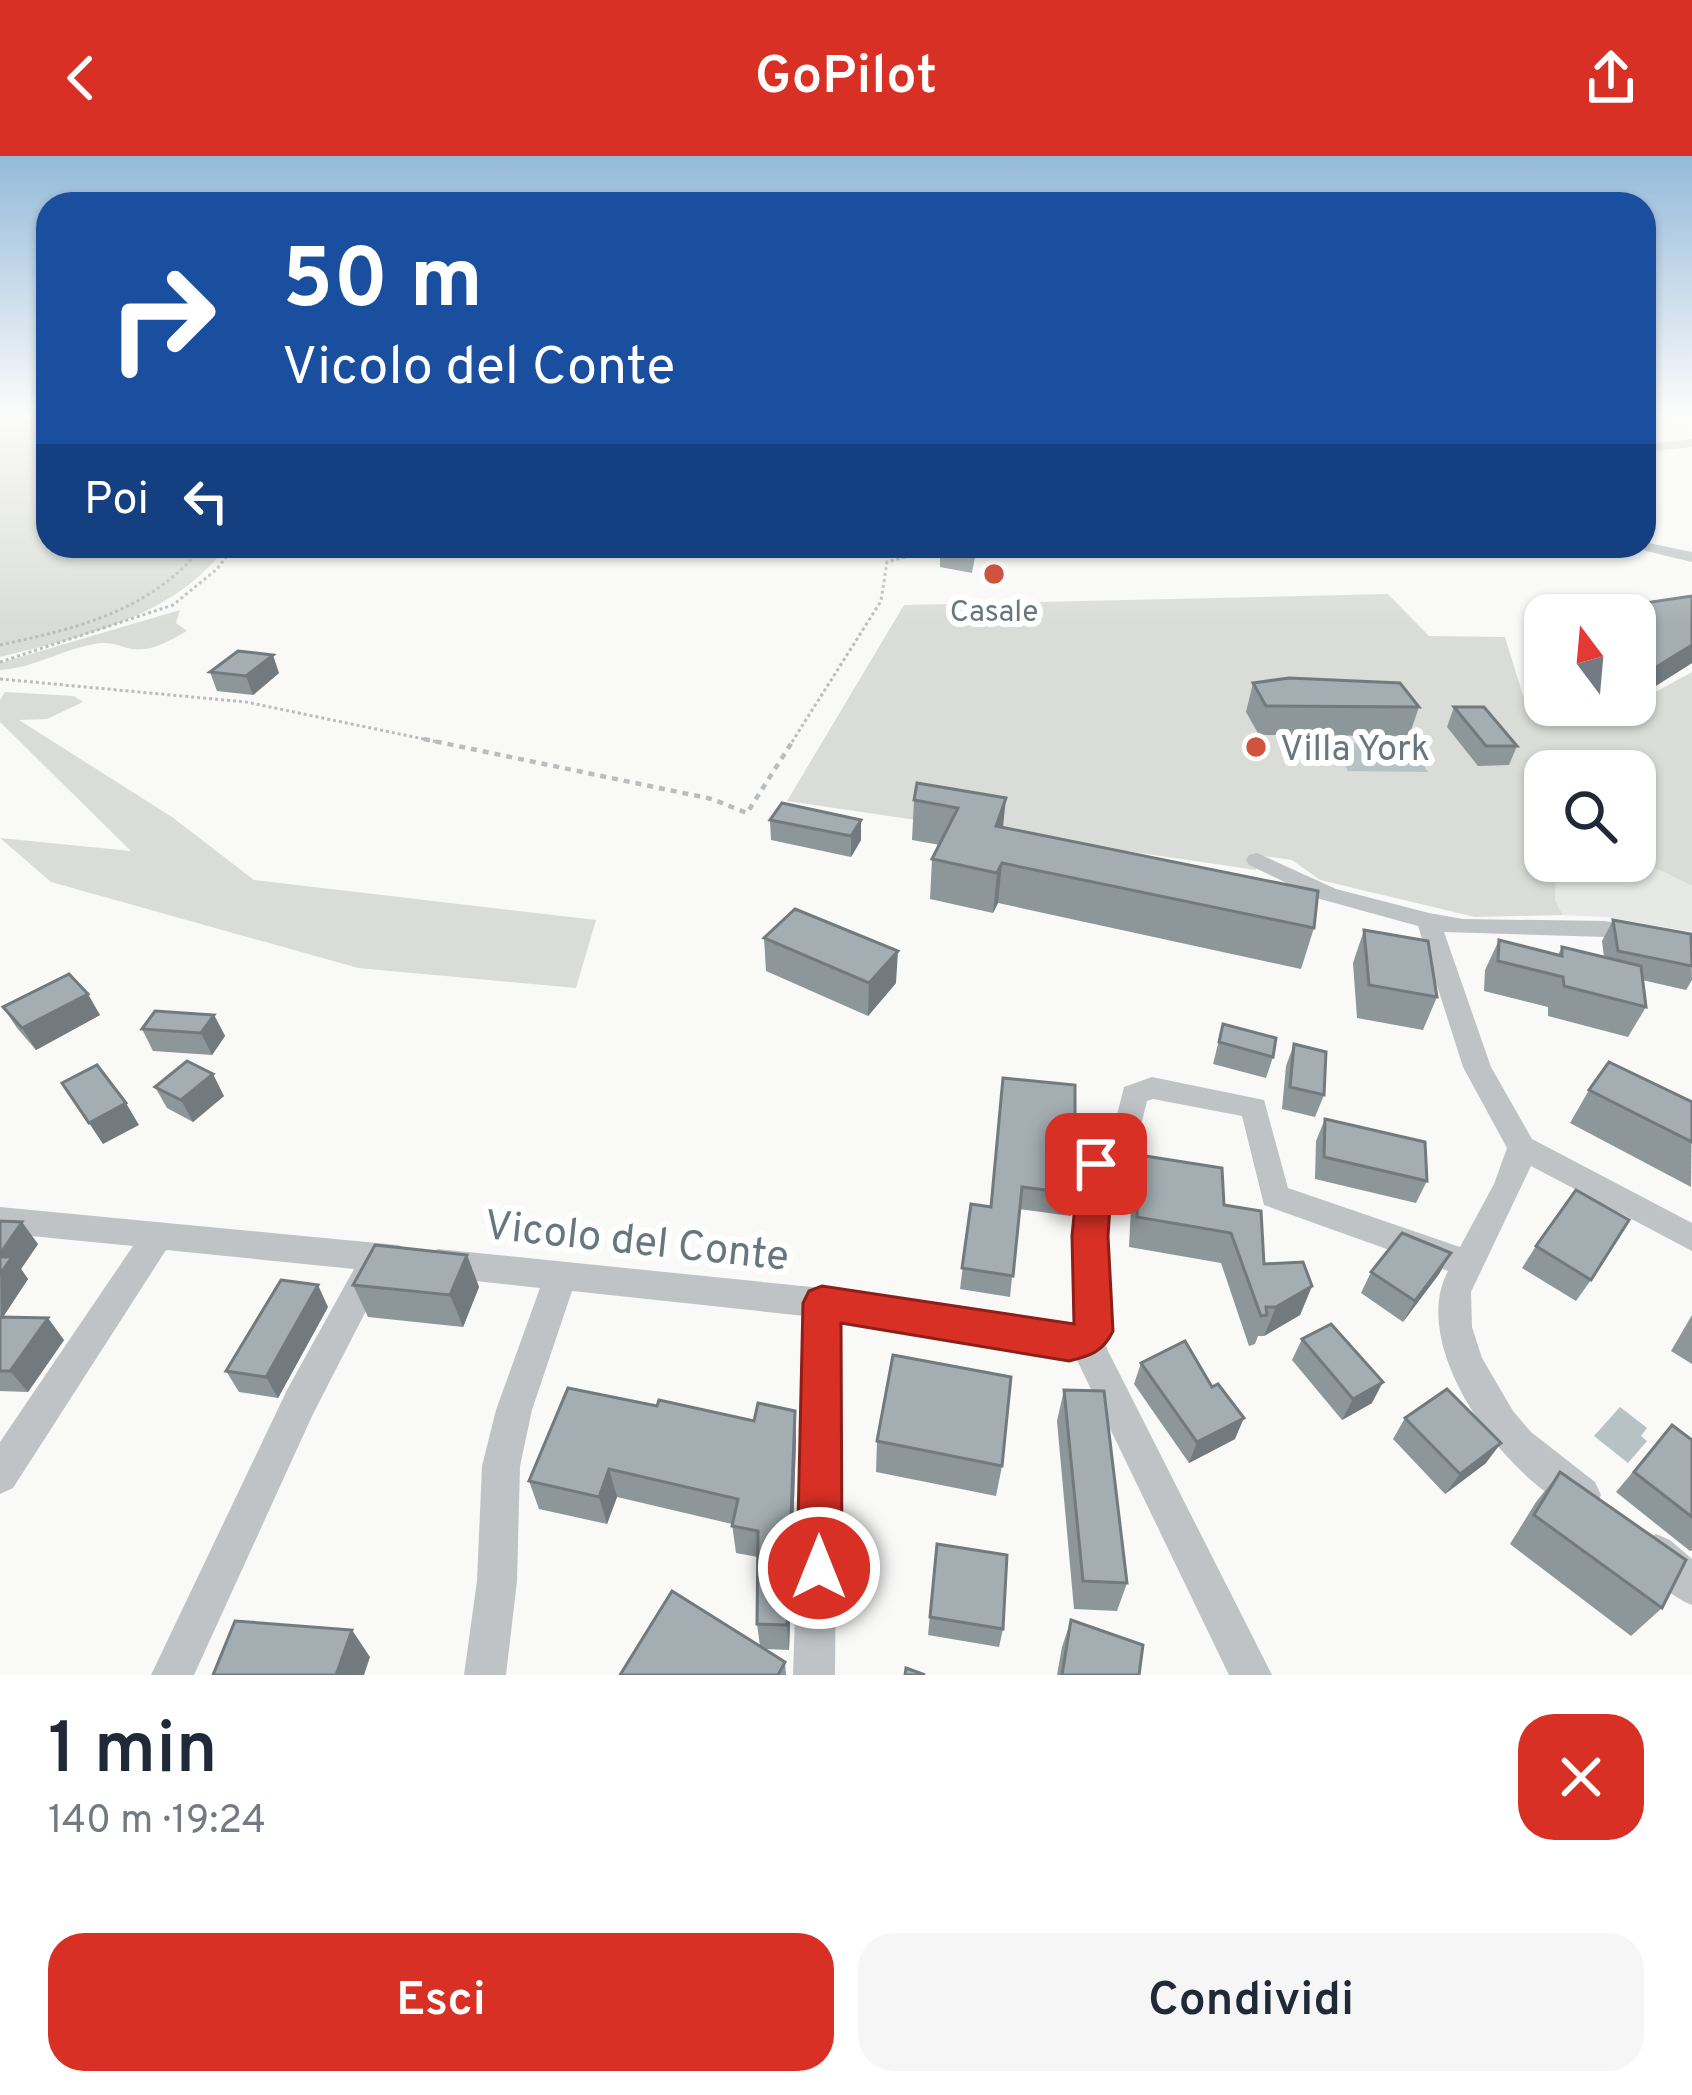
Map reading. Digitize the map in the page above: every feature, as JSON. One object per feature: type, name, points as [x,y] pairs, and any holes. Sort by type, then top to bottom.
[{"type":"street","points":[[1656,549],[1692,557]]},
{"type":"street","points":[[1256,860],[1328,894],[1429,921],[1492,928],[1606,928],[1692,944]]},
{"type":"street","points":[[1429,921],[1477,1073],[1522,1147],[1692,1238]]},
{"type":"street","points":[[1252,1675],[1084,1340],[1094,1331],[1090,1236],[1096,1164],[1124,1145],[1134,1095],[1140,1091],[1152,1088],[1246,1103],[1258,1114],[1275,1196],[1468,1264]]},
{"type":"street","points":[[1522,1147],[1509,1185],[1454,1292],[1455,1327],[1486,1402],[1519,1445],[1604,1512]]},
{"type":"street","name":"Vicolo del Conte","points":[[0,1220],[822,1303],[1069,1343],[1084,1340]]},
{"type":"street","points":[[0,1475],[158,1236]]},
{"type":"street","points":[[172,1675],[300,1402],[378,1257]]},
{"type":"street","points":[[484,1675],[496,1581],[501,1466],[514,1410],[561,1276]]},
{"type":"street","points":[[814,1675],[819,1612],[822,1303]]},
{"type":"street","points":[[1637,1539],[1692,1585]]},
{"type":"path","points":[[0,645],[62,632],[146,601],[186,573],[195,558]]},
{"type":"path","points":[[0,662],[172,605],[225,558]]},
{"type":"path","points":[[0,679],[246,702],[712,799],[747,812],[880,602],[885,566],[903,558]]},
{"type":"shaded area","points":[[0,484],[36,484],[36,558],[216,558],[181,590],[124,621],[0,657]]},
{"type":"shaded area","name":"Villa York","points":[[1388,594],[1429,636],[1505,637],[1524,699],[1524,726],[1656,726],[1656,692],[1692,672],[1692,886],[1656,868],[1656,750],[1524,750],[1524,882],[1556,882],[1555,900],[1563,915],[1475,917],[1320,880],[1292,860],[1257,855],[1256,870],[787,801],[904,605]]},
{"type":"shaded area","points":[[180,610],[176,623],[187,631],[154,647],[94,644],[0,670],[0,663]]},
{"type":"shaded area","points":[[5,692],[74,696],[83,702],[47,719],[19,720],[172,817],[254,880],[596,920],[576,988],[358,968],[51,882],[0,838],[131,851],[0,722],[0,700]]},
{"type":"shaded area","points":[[1333,743],[1410,744],[1428,772],[1348,771]]},
{"type":"shaded area","points":[[1656,868],[1692,886],[1692,932],[1607,917],[1563,915],[1555,900],[1556,882],[1656,882]]},
{"type":"shaded area","points":[[1620,1407],[1647,1428],[1641,1436],[1647,1441],[1628,1463],[1594,1436]]},
{"type":"building","points":[[1692,596],[1692,645],[1656,667],[1656,601]]},
{"type":"building","points":[[238,651],[273,655],[246,676],[210,672]]},
{"type":"building","points":[[1289,678],[1400,683],[1419,707],[1266,706],[1253,683]]},
{"type":"building","points":[[1454,707],[1484,707],[1517,746],[1486,746]]},
{"type":"building","points":[[917,783],[1006,798],[996,826],[1318,891],[1314,928],[1002,863],[997,873],[932,859],[958,808],[914,800]]},
{"type":"building","points":[[782,803],[861,820],[851,836],[770,820]]},
{"type":"building","points":[[795,909],[898,951],[869,983],[764,938]]},
{"type":"building","points":[[1613,920],[1691,934],[1692,966],[1618,951]]},
{"type":"building","points":[[1364,930],[1428,941],[1437,997],[1369,985]]},
{"type":"building","points":[[1499,940],[1562,956],[1562,947],[1641,966],[1646,1007],[1564,986],[1563,977],[1498,961]]},
{"type":"building","points":[[69,974],[88,994],[22,1028],[3,1007]]},
{"type":"building","points":[[155,1011],[214,1015],[201,1033],[142,1029]]},
{"type":"building","points":[[1223,1024],[1276,1038],[1273,1057],[1219,1042]]},
{"type":"building","points":[[1294,1044],[1326,1052],[1324,1095],[1290,1087]]},
{"type":"building","points":[[187,1061],[213,1074],[181,1100],[155,1087]]},
{"type":"building","points":[[1609,1062],[1692,1102],[1692,1142],[1589,1090]]},
{"type":"building","points":[[97,1065],[126,1103],[89,1123],[62,1083]]},
{"type":"building","points":[[1003,1078],[1075,1085],[1075,1148],[1080,1149],[1076,1194],[1022,1187],[1013,1276],[962,1268],[971,1204],[991,1207]]},
{"type":"building","points":[[1325,1119],[1425,1142],[1427,1181],[1324,1157]]},
{"type":"building","points":[[1139,1155],[1222,1168],[1224,1205],[1261,1211],[1264,1264],[1303,1262],[1312,1286],[1276,1307],[1266,1307],[1267,1315],[1261,1316],[1231,1233],[1137,1217]]},
{"type":"building","points":[[1576,1190],[1629,1220],[1591,1280],[1536,1246]]},
{"type":"building","points":[[0,1221],[22,1222],[0,1254]]},
{"type":"building","points":[[1402,1233],[1451,1253],[1415,1301],[1371,1272]]},
{"type":"building","points":[[375,1245],[467,1255],[450,1295],[353,1285]]},
{"type":"building","points":[[0,1257],[12,1257],[0,1274]]},
{"type":"building","points":[[281,1280],[318,1285],[266,1377],[226,1371]]},
{"type":"building","points":[[0,1317],[48,1318],[10,1371],[0,1371]]},
{"type":"building","points":[[1331,1324],[1383,1382],[1353,1399],[1302,1339]]},
{"type":"building","points":[[1185,1341],[1212,1387],[1218,1384],[1244,1418],[1197,1442],[1141,1363]]},
{"type":"building","points":[[893,1355],[1011,1377],[1002,1466],[877,1441]]},
{"type":"building","points":[[568,1388],[657,1406],[659,1400],[754,1421],[758,1403],[795,1411],[787,1625],[757,1624],[758,1531],[732,1526],[738,1499],[609,1469],[599,1497],[529,1481]]},
{"type":"building","points":[[1447,1389],[1501,1443],[1460,1474],[1405,1418]]},
{"type":"building","points":[[1064,1390],[1104,1391],[1127,1583],[1083,1581]]},
{"type":"building","points":[[1672,1425],[1692,1440],[1692,1517],[1634,1472]]},
{"type":"building","points":[[1560,1472],[1686,1560],[1662,1608],[1534,1515]]},
{"type":"building","points":[[937,1544],[1007,1555],[1003,1629],[930,1617]]},
{"type":"building","points":[[672,1591],[785,1662],[778,1675],[620,1675]]},
{"type":"building","points":[[1071,1620],[1143,1645],[1139,1675],[1062,1675]]},
{"type":"building","points":[[235,1621],[352,1630],[336,1675],[213,1675]]},
{"type":"place","name":"Casale","points":[[994,574]]},
{"type":"place","name":"Villa York","points":[[1256,747]]},
{"type":"route","points":[[819,1568],[822,1303],[1069,1343],[1084,1340],[1094,1331],[1090,1236],[1096,1164]]}]
